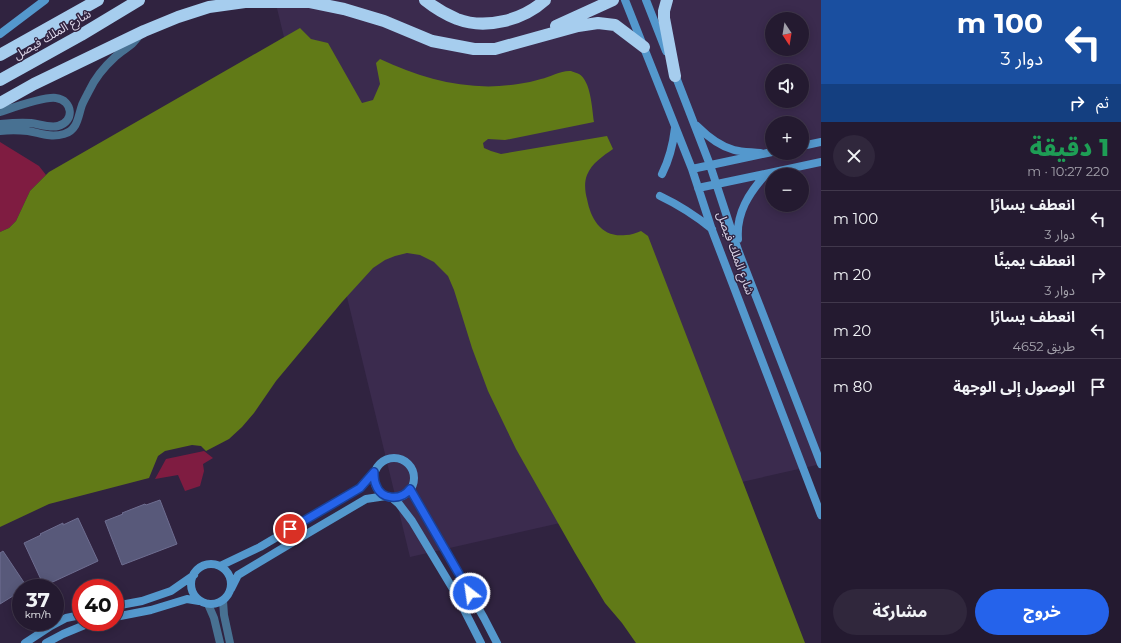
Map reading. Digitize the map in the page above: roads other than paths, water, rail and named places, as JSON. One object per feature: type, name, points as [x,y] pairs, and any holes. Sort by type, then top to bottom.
[{"type":"highway","name":"شارع الملك فيصل","points":[[0,55],[98,0]]},
{"type":"highway","name":"شارع الملك فيصل","points":[[0,80],[81,35],[139,0]]},
{"type":"highway","points":[[425,0],[440,11],[459,19],[480,23],[500,22],[521,16],[539,6],[545,0]]},
{"type":"highway","points":[[518,42],[613,0]]},
{"type":"highway","points":[[667,0],[664,10],[664,18],[675,76]]},
{"type":"highway","points":[[0,103],[34,84],[178,17],[209,7],[245,2],[310,2],[344,9],[384,21],[432,41],[474,49],[495,49],[578,26],[598,23],[615,25],[644,47]]},
{"type":"street","points":[[2,32],[45,0]]},
{"type":"street","name":"شارع الملك فيصل","points":[[625,0],[692,169],[712,230],[821,515]]},
{"type":"street","name":"شارع الملك فيصل","points":[[646,0],[710,165],[738,250],[821,464]]},
{"type":"street","points":[[0,131],[29,131],[51,136],[68,132],[78,120],[88,92],[99,74],[115,57],[133,44],[141,33]]},
{"type":"street","points":[[0,112],[16,106],[52,97],[59,98],[65,102],[69,106],[70,113],[70,117],[65,123],[55,127],[25,123],[0,124]]},
{"type":"street","points":[[694,124],[707,137],[719,144],[734,150],[765,153]]},
{"type":"street","points":[[662,174],[670,156],[675,126]]},
{"type":"street","points":[[809,145],[821,142]]},
{"type":"street","points":[[692,169],[765,154]]},
{"type":"street","points":[[794,168],[821,162]]},
{"type":"street","points":[[698,188],[765,174]]},
{"type":"street","points":[[738,250],[737,233],[739,217],[745,201],[754,187],[765,175]]},
{"type":"street","points":[[660,196],[698,218],[712,230]]},
{"type":"street","points":[[124,615],[150,610],[187,599],[199,600],[208,604],[218,603],[228,595],[238,575],[366,499],[399,497],[405,494],[414,482],[412,469],[405,460],[390,458],[384,460],[360,488],[260,546],[220,566]]},
{"type":"street","points":[[374,472],[376,487],[380,492],[400,504],[412,521],[456,594],[481,643]]},
{"type":"street","points":[[410,489],[497,643]]},
{"type":"street","points":[[199,600],[194,595],[192,582],[197,570],[202,567],[208,565],[220,566],[229,576],[231,589]]},
{"type":"street","points":[[124,604],[162,595],[171,591],[194,575]]},
{"type":"street","points":[[223,600],[224,615],[230,643]]},
{"type":"street","points":[[208,604],[214,618],[220,643]]},
{"type":"street","points":[[25,643],[51,626],[66,618],[72,617]]},
{"type":"street","points":[[46,643],[72,630]]}]
